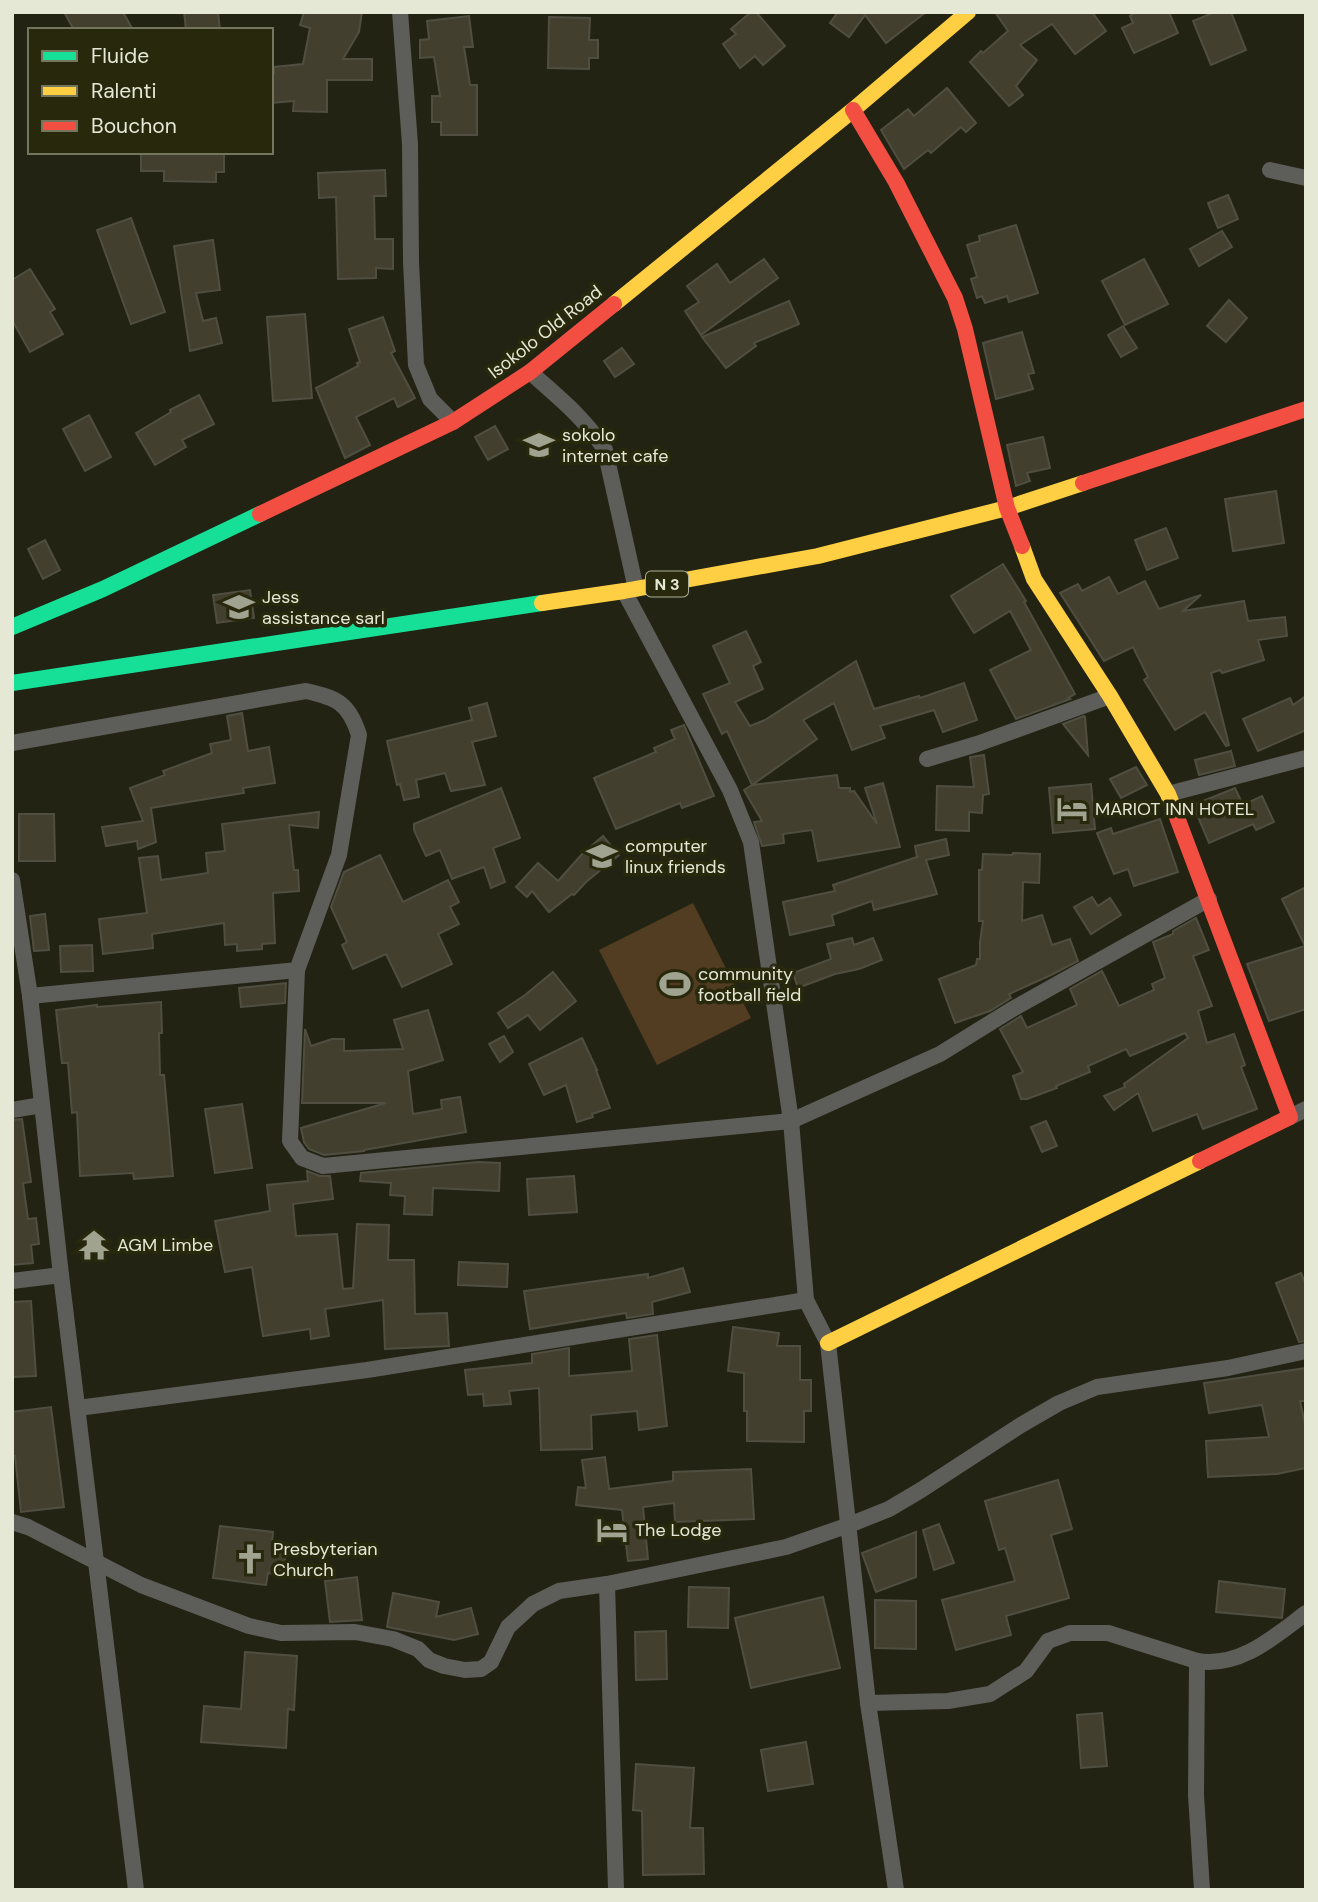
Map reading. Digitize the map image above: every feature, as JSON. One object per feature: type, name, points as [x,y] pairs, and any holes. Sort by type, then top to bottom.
[{"type":"main road","name":"Isokolo Old Road","points":[[12,627],[103,589],[453,422],[530,372],[853,110],[968,12]]},
{"type":"main road","points":[[828,1343],[1290,1117],[1168,794],[1110,696],[1034,579],[1007,508],[965,329],[955,298],[896,182],[853,110]]},
{"type":"main road","name":"N 3","points":[[12,683],[630,590],[818,556],[1007,508],[1306,409]]},
{"type":"street","points":[[400,12],[411,144],[411,262],[416,366],[430,399],[453,422]]},
{"type":"street","points":[[1270,170],[1306,178]]},
{"type":"street","points":[[530,372],[575,413],[605,450],[630,590],[730,790],[751,842],[791,1121],[806,1300],[828,1343],[868,1703],[897,1890]]},
{"type":"street","points":[[12,743],[306,691],[329,696],[344,705],[355,720],[359,735],[340,855],[298,970],[290,1141],[302,1158],[323,1166],[791,1121],[940,1054],[1011,1010],[1209,899]]},
{"type":"street","points":[[927,759],[1110,696]]},
{"type":"street","points":[[1168,794],[1306,758]]},
{"type":"street","points":[[12,880],[30,996],[136,1890]]},
{"type":"street","points":[[30,996],[298,970]]},
{"type":"street","points":[[12,1110],[42,1105]]},
{"type":"street","points":[[1290,1117],[1306,1109]]},
{"type":"street","points":[[12,1281],[61,1275]]},
{"type":"street","points":[[78,1408],[367,1370],[806,1300]]},
{"type":"street","points":[[12,1522],[29,1527],[141,1585],[248,1626],[281,1633],[355,1632],[393,1639],[418,1649],[429,1660],[444,1666],[465,1670],[481,1669],[491,1662],[508,1627],[533,1604],[559,1591],[607,1584],[786,1547],[849,1525],[888,1509],[1021,1425],[1059,1403],[1097,1387],[1228,1368],[1306,1351]]},
{"type":"street","points":[[607,1584],[616,1890]]},
{"type":"street","points":[[868,1703],[948,1701],[990,1694],[1026,1671],[1048,1641],[1070,1633],[1108,1633],[1198,1661],[1212,1663],[1233,1660],[1270,1640],[1306,1613]]},
{"type":"street","points":[[1198,1661],[1196,1795],[1202,1890]]},
{"type":"shaded area","name":"community football field","points":[[693,903],[751,1018],[657,1065],[599,950]]},
{"type":"building","points":[[64,12],[123,12],[132,28],[73,28]]},
{"type":"building","points":[[184,12],[218,12],[220,28],[186,28]]},
{"type":"building","points":[[304,12],[362,12],[359,32],[343,59],[372,59],[372,80],[327,80],[327,112],[293,111],[294,101],[273,103],[274,67],[303,64],[310,28],[300,25]]},
{"type":"building","points":[[751,12],[756,12],[785,46],[763,65],[755,56],[740,68],[723,44],[736,34],[731,29]]},
{"type":"building","points":[[838,12],[926,12],[886,43],[865,15],[849,37],[830,23]]},
{"type":"building","points":[[995,12],[1092,12],[1106,31],[1075,54],[1052,24],[1020,45],[1037,60],[1016,86],[1023,95],[1009,106],[970,62],[1008,31]]},
{"type":"building","points":[[1137,12],[1169,12],[1178,33],[1134,53],[1122,28],[1133,23],[1130,16]]},
{"type":"building","points":[[1215,12],[1231,12],[1246,50],[1211,65],[1193,21]]},
{"type":"building","points":[[469,16],[473,47],[464,47],[470,85],[477,85],[477,135],[441,135],[441,122],[432,122],[432,96],[440,96],[434,57],[420,58],[420,40],[429,39],[427,21]]},
{"type":"building","points":[[549,17],[590,18],[589,40],[598,40],[598,58],[589,58],[589,69],[548,68]]},
{"type":"building","points":[[947,88],[976,123],[966,132],[961,127],[931,153],[928,150],[904,169],[881,130],[908,109],[914,116]]},
{"type":"building","points":[[141,154],[224,154],[224,172],[216,172],[216,182],[164,181],[164,171],[141,171]]},
{"type":"building","points":[[385,170],[386,196],[374,196],[375,239],[393,239],[393,269],[376,268],[376,278],[338,279],[336,197],[319,198],[318,173]]},
{"type":"building","points":[[1228,195],[1238,219],[1218,228],[1208,203]]},
{"type":"building","points":[[131,218],[165,312],[131,324],[97,230]]},
{"type":"building","points":[[1016,225],[1038,293],[1009,302],[1007,296],[985,303],[982,296],[977,298],[971,279],[977,277],[967,245],[980,241],[979,236]]},
{"type":"building","points":[[1222,231],[1232,247],[1199,266],[1190,249]]},
{"type":"building","points":[[213,240],[220,290],[196,293],[203,321],[216,318],[222,343],[190,351],[174,246]]},
{"type":"building","points":[[764,259],[778,278],[701,335],[685,311],[699,302],[687,286],[717,264],[730,283]]},
{"type":"building","points":[[1144,259],[1168,304],[1125,325],[1102,281]]},
{"type":"building","points":[[30,269],[55,309],[50,312],[63,334],[30,352],[12,320],[12,280]]},
{"type":"building","points":[[1229,300],[1247,318],[1226,342],[1207,326]]},
{"type":"building","points":[[789,301],[799,324],[754,343],[756,346],[726,368],[702,337]]},
{"type":"building","points":[[305,314],[312,398],[273,401],[267,317]]},
{"type":"building","points":[[383,317],[395,351],[391,353],[415,398],[398,407],[394,398],[356,417],[370,445],[345,458],[316,388],[358,366],[357,363],[360,362],[349,329]]},
{"type":"building","points":[[1123,326],[1137,348],[1121,357],[1108,335]]},
{"type":"building","points":[[1022,332],[1034,373],[1028,374],[1033,389],[996,399],[983,343]]},
{"type":"building","points":[[622,348],[634,364],[615,377],[604,361]]},
{"type":"building","points":[[199,395],[214,424],[182,440],[186,447],[155,465],[136,433],[171,412],[170,410]]},
{"type":"building","points":[[89,415],[111,457],[85,471],[63,429]]},
{"type":"building","points":[[495,426],[508,449],[488,460],[475,437]]},
{"type":"building","points":[[1043,437],[1050,468],[1027,473],[1030,481],[1016,486],[1007,445]]},
{"type":"building","points":[[1276,491],[1284,543],[1233,551],[1225,499]]},
{"type":"building","points":[[1166,528],[1178,558],[1147,570],[1135,540]]},
{"type":"building","points":[[45,540],[60,570],[43,579],[28,549]]},
{"type":"building","points":[[1003,564],[1026,601],[1024,602],[1075,694],[1068,698],[1070,699],[1016,719],[990,670],[1031,650],[1010,611],[974,633],[951,596]]},
{"type":"building","points":[[1109,577],[1118,594],[1145,581],[1159,609],[1201,595],[1183,611],[1244,601],[1248,621],[1285,617],[1287,636],[1258,640],[1264,660],[1222,673],[1220,670],[1211,673],[1229,745],[1226,746],[1205,712],[1175,730],[1144,680],[1148,677],[1133,647],[1104,661],[1060,593],[1078,584],[1082,591]]},
{"type":"building","points":[[250,590],[254,618],[217,623],[213,595]]},
{"type":"building","points":[[746,631],[761,662],[753,666],[763,689],[735,702],[750,726],[765,720],[856,661],[874,709],[919,696],[920,698],[964,683],[977,720],[943,732],[934,710],[880,726],[885,738],[852,750],[834,703],[803,720],[817,739],[752,785],[727,731],[722,734],[703,694],[730,683],[713,646]]},
{"type":"building","points":[[1306,696],[1306,730],[1258,751],[1243,719],[1290,698],[1293,705]]},
{"type":"building","points":[[487,703],[496,736],[472,742],[485,785],[451,791],[445,773],[416,780],[419,797],[404,800],[400,784],[397,785],[387,741],[472,720],[469,708]]},
{"type":"building","points":[[242,713],[248,751],[269,747],[275,783],[243,788],[244,793],[151,808],[156,842],[138,849],[137,841],[106,846],[102,827],[143,821],[130,788],[165,775],[163,771],[212,753],[210,744],[231,740],[227,716]]},
{"type":"building","points":[[1085,717],[1088,755],[1063,724]]},
{"type":"building","points":[[684,725],[714,796],[682,808],[680,803],[616,829],[594,778],[656,752],[654,748],[675,739],[671,730]]},
{"type":"building","points":[[1231,751],[1235,766],[1199,775],[1195,760]]},
{"type":"building","points":[[984,755],[989,794],[983,795],[982,813],[969,812],[969,831],[936,830],[937,786],[974,787],[970,757]]},
{"type":"building","points":[[1136,767],[1147,785],[1121,798],[1110,779]]},
{"type":"building","points":[[837,775],[839,788],[850,788],[850,792],[854,791],[877,824],[865,788],[883,783],[900,847],[818,861],[812,830],[783,834],[784,843],[762,846],[754,822],[762,821],[744,790],[752,785]]},
{"type":"building","name":"MARIOT INN HOTEL","points":[[1091,784],[1095,829],[1053,833],[1049,788]]},
{"type":"building","points":[[501,788],[520,838],[493,848],[505,882],[491,888],[484,867],[452,879],[440,850],[426,856],[414,830],[414,824]]},
{"type":"building","points":[[1235,788],[1243,805],[1262,796],[1274,822],[1256,830],[1253,824],[1209,843],[1193,805]]},
{"type":"building","points":[[319,812],[318,828],[289,825],[294,870],[298,870],[299,891],[273,893],[275,943],[262,944],[262,949],[237,951],[237,944],[225,945],[224,923],[152,934],[153,948],[103,954],[99,919],[147,913],[139,858],[158,856],[161,880],[208,873],[206,853],[225,851],[222,824]]},
{"type":"building","points":[[19,814],[54,814],[55,861],[19,861]]},
{"type":"building","points":[[1160,819],[1178,872],[1134,886],[1128,869],[1114,874],[1097,833],[1111,828],[1113,834]]},
{"type":"building","points":[[603,836],[619,855],[574,895],[549,912],[532,891],[527,897],[516,887],[538,863],[558,881],[583,853]]},
{"type":"building","points":[[946,839],[949,855],[926,860],[937,894],[874,910],[872,901],[832,915],[834,925],[790,935],[783,902],[835,891],[833,885],[917,857],[915,846]]},
{"type":"building","points":[[983,854],[1040,854],[1039,883],[1023,882],[1022,921],[1042,915],[1052,945],[1070,939],[1078,961],[1009,994],[1011,998],[990,1011],[955,1023],[939,979],[976,965],[977,959],[980,959],[983,921],[979,921],[979,870],[982,870]]},
{"type":"building","points":[[380,855],[403,902],[448,880],[459,902],[450,907],[459,924],[438,934],[452,964],[402,987],[386,954],[353,969],[342,945],[347,942],[331,907],[344,872]]},
{"type":"building","points":[[1306,887],[1306,1009],[1269,1021],[1247,964],[1305,946],[1282,899]]},
{"type":"building","points":[[1092,897],[1098,906],[1110,898],[1121,915],[1091,934],[1074,907]]},
{"type":"building","points":[[45,914],[49,950],[34,951],[30,916]]},
{"type":"building","points":[[1196,918],[1209,950],[1193,956],[1212,1006],[1198,1011],[1207,1043],[1234,1034],[1245,1065],[1241,1067],[1257,1109],[1203,1129],[1197,1114],[1153,1131],[1138,1093],[1114,1110],[1104,1096],[1125,1087],[1124,1084],[1188,1038],[1185,1033],[1130,1056],[1126,1049],[1088,1066],[1090,1072],[1056,1086],[1057,1088],[1021,1099],[1013,1076],[1023,1072],[1000,1029],[1021,1016],[1027,1028],[1077,1005],[1070,989],[1102,971],[1119,1006],[1154,990],[1152,984],[1165,978],[1153,942],[1173,934],[1173,931]]},
{"type":"building","points":[[852,938],[854,945],[873,938],[882,960],[798,988],[793,973],[831,959],[827,944]]},
{"type":"building","points":[[92,945],[93,971],[61,972],[60,946]]},
{"type":"building","points":[[553,972],[576,1001],[540,1030],[528,1015],[508,1028],[498,1013]]},
{"type":"building","points":[[286,983],[285,1003],[241,1007],[239,988]]},
{"type":"building","points":[[161,1002],[160,1075],[164,1075],[173,1176],[134,1179],[133,1173],[80,1176],[77,1112],[72,1113],[68,1063],[62,1063],[56,1010]]},
{"type":"building","points":[[428,1010],[443,1060],[408,1071],[413,1114],[442,1109],[441,1100],[460,1097],[466,1132],[364,1151],[324,1155],[309,1149],[304,1142],[301,1128],[386,1103],[302,1103],[305,1029],[311,1046],[332,1039],[344,1039],[344,1051],[403,1049],[394,1020]]},
{"type":"building","points":[[504,1036],[513,1052],[500,1062],[489,1044]]},
{"type":"building","points":[[582,1038],[610,1108],[577,1122],[566,1085],[544,1095],[529,1064]]},
{"type":"building","points":[[242,1104],[252,1168],[215,1173],[205,1109]]},
{"type":"building","points":[[22,1119],[31,1182],[23,1183],[28,1219],[36,1218],[39,1244],[31,1245],[33,1263],[12,1265],[12,1120]]},
{"type":"building","points":[[1046,1121],[1057,1146],[1042,1152],[1031,1127]]},
{"type":"building","points":[[478,1162],[500,1163],[499,1191],[433,1188],[432,1215],[404,1214],[405,1196],[390,1195],[391,1183],[360,1181],[361,1173]]},
{"type":"building","points":[[307,1171],[320,1176],[330,1176],[333,1199],[293,1204],[296,1236],[337,1234],[343,1289],[353,1288],[357,1224],[389,1225],[388,1260],[414,1260],[415,1314],[447,1313],[449,1346],[385,1349],[383,1300],[325,1309],[329,1336],[311,1339],[310,1329],[263,1336],[252,1267],[225,1272],[215,1221],[270,1211],[267,1185],[308,1181]]},
{"type":"building","points":[[574,1176],[577,1212],[529,1215],[527,1179]]},
{"type":"building","points":[[459,1262],[508,1264],[507,1287],[458,1285]]},
{"type":"building","points":[[683,1268],[690,1292],[652,1302],[653,1314],[627,1318],[626,1313],[530,1329],[524,1291],[648,1274],[648,1278]]},
{"type":"building","points":[[1301,1273],[1306,1285],[1306,1341],[1299,1342],[1276,1283]]},
{"type":"building","points":[[31,1301],[36,1376],[12,1377],[12,1302]]},
{"type":"building","points":[[733,1327],[779,1333],[777,1346],[800,1346],[800,1380],[811,1380],[811,1411],[804,1411],[804,1442],[747,1441],[744,1373],[728,1371]]},
{"type":"building","points":[[657,1335],[667,1426],[639,1430],[637,1411],[591,1415],[592,1449],[541,1450],[539,1388],[509,1391],[511,1404],[484,1406],[483,1394],[468,1395],[465,1370],[532,1363],[532,1354],[569,1348],[569,1376],[632,1371],[629,1339]]},
{"type":"building","points":[[1306,1368],[1306,1401],[1300,1401],[1306,1428],[1306,1468],[1277,1474],[1208,1477],[1206,1441],[1269,1437],[1262,1405],[1209,1413],[1204,1383]]},
{"type":"building","points":[[51,1407],[64,1507],[21,1512],[15,1456],[12,1457],[12,1412]]},
{"type":"building","points":[[605,1457],[609,1489],[673,1481],[673,1472],[751,1469],[754,1519],[675,1522],[674,1503],[643,1507],[648,1559],[628,1561],[622,1510],[576,1505],[578,1487],[586,1488],[582,1460]]},
{"type":"building","points":[[1058,1480],[1072,1529],[1051,1535],[1069,1598],[1006,1616],[1011,1635],[956,1650],[942,1600],[1015,1581],[1005,1548],[999,1550],[985,1501]]},
{"type":"building","points":[[939,1524],[954,1563],[934,1570],[923,1530]]},
{"type":"building","name":"Presbyterian Church","points":[[220,1526],[273,1532],[272,1543],[287,1544],[283,1575],[268,1573],[266,1585],[213,1578]]},
{"type":"building","points":[[916,1532],[916,1577],[876,1592],[862,1553]]},
{"type":"building","points":[[357,1577],[362,1620],[330,1622],[325,1581]]},
{"type":"building","points":[[1219,1581],[1285,1589],[1282,1618],[1216,1612]]},
{"type":"building","points":[[689,1587],[729,1588],[728,1628],[688,1627]]},
{"type":"building","points":[[393,1593],[439,1602],[436,1617],[471,1608],[478,1634],[454,1640],[387,1627]]},
{"type":"building","points":[[823,1597],[840,1668],[751,1688],[735,1618]]},
{"type":"building","points":[[875,1600],[916,1601],[916,1649],[875,1648]]},
{"type":"building","points":[[666,1631],[667,1679],[636,1680],[635,1632]]},
{"type":"building","points":[[245,1652],[297,1656],[294,1710],[288,1709],[286,1748],[201,1742],[204,1706],[241,1709]]},
{"type":"building","points":[[1102,1713],[1107,1766],[1081,1768],[1077,1715]]},
{"type":"building","points":[[806,1742],[813,1784],[768,1791],[761,1750]]},
{"type":"building","points":[[636,1764],[694,1768],[690,1828],[703,1828],[704,1874],[643,1875],[642,1811],[633,1810]]},
{"type":"traffic: fast","points":[[12,627],[103,589],[260,514]]},
{"type":"traffic: fast","points":[[12,683],[542,603]]},
{"type":"traffic: slow","points":[[614,304],[853,110],[968,12]]},
{"type":"traffic: slow","points":[[542,603],[818,556],[1007,508],[1083,483]]},
{"type":"traffic: slow","points":[[1022,546],[1034,579],[1110,696],[1168,794],[1175,812]]},
{"type":"traffic: slow","points":[[828,1343],[1200,1161]]},
{"type":"traffic: jam","points":[[853,110],[896,182],[955,298],[965,329],[1007,508],[1022,546]]},
{"type":"traffic: jam","points":[[260,514],[453,422],[530,372],[614,304]]},
{"type":"traffic: jam","points":[[1083,483],[1306,409]]},
{"type":"traffic: jam","points":[[1175,812],[1290,1117],[1200,1161]]},
{"type":"place","name":"sokolo internet cafe","points":[[539,445]]},
{"type":"place","name":"Jess assistance sarl","points":[[239,607]]},
{"type":"place","name":"MARIOT INN HOTEL","points":[[1072,809]]},
{"type":"place","name":"computer linux friends","points":[[602,856]]},
{"type":"place","name":"community football field","points":[[675,984]]},
{"type":"place","name":"AGM Limbe","points":[[94,1245]]},
{"type":"place","name":"The Lodge","points":[[612,1530]]},
{"type":"place","name":"Presbyterian Church","points":[[250,1559]]}]
